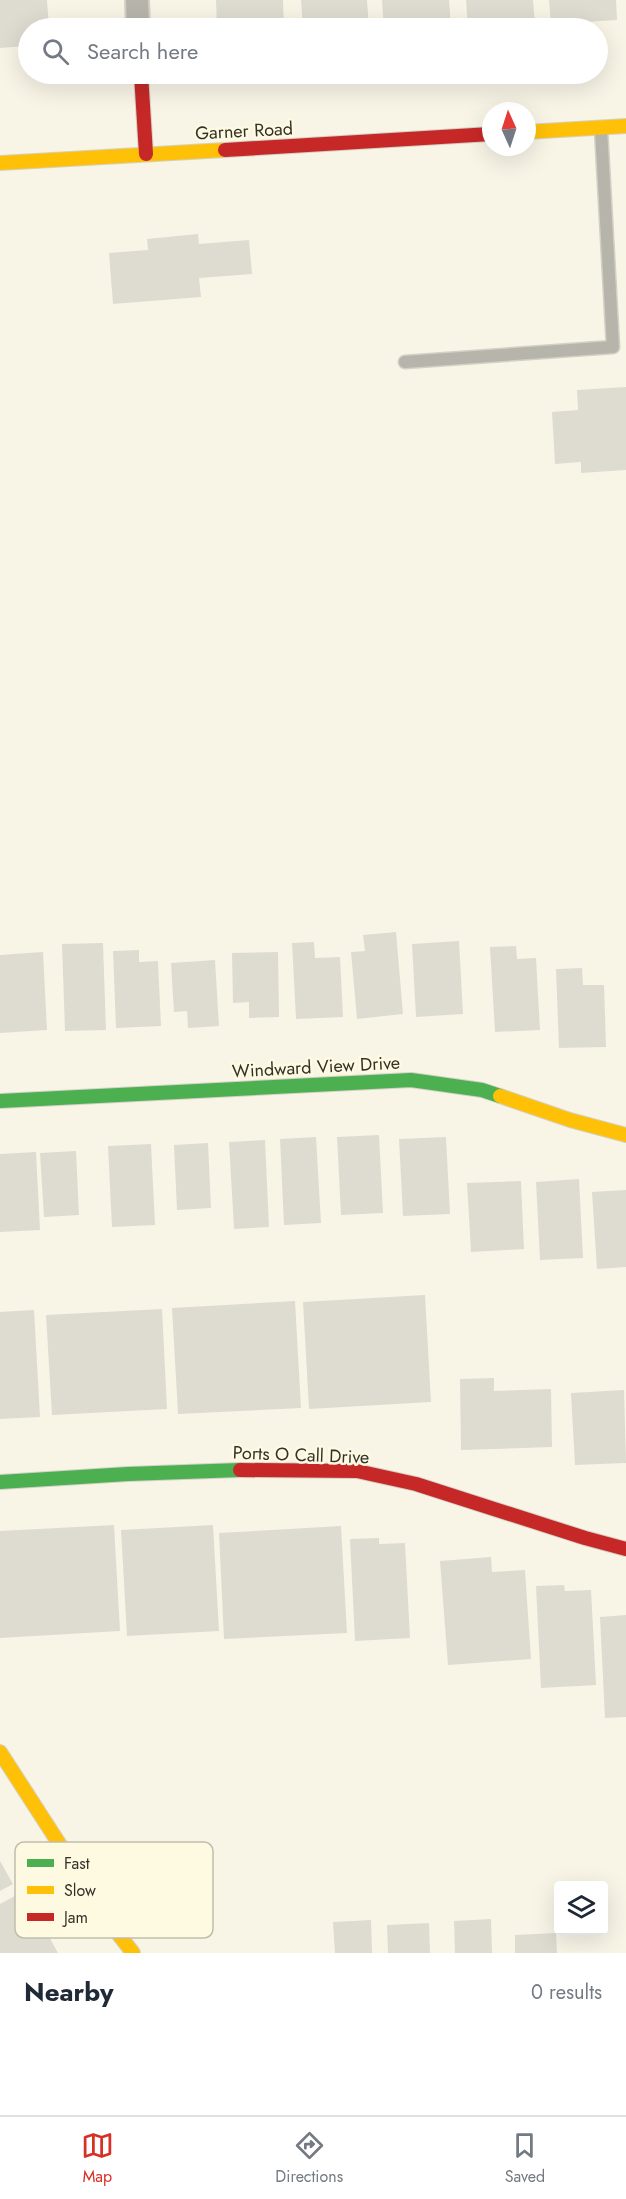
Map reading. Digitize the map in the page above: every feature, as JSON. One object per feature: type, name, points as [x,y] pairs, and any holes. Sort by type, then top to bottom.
[{"type":"street","points":[[137,0],[138,18]]},
{"type":"street","points":[[142,84],[146,154]]},
{"type":"street","points":[[536,132],[626,126]]},
{"type":"street","name":"Garner Road","points":[[0,163],[482,135]]},
{"type":"street","name":"Windward View Drive","points":[[0,1101],[411,1080],[482,1090],[570,1120],[626,1135]]},
{"type":"street","name":"Ports O Call Drive","points":[[0,1482],[128,1474],[270,1469],[357,1471],[416,1484],[573,1535],[626,1549]]},
{"type":"street","points":[[0,1754],[58,1842]]},
{"type":"street","points":[[122,1938],[133,1953]]},
{"type":"lane","points":[[405,362],[613,347],[601,128]]},
{"type":"building","points":[[0,0],[47,0],[48,18],[18,18],[18,47],[0,48]]},
{"type":"building","points":[[216,0],[283,0],[284,18],[217,18]]},
{"type":"building","points":[[301,0],[367,0],[368,18],[302,18]]},
{"type":"building","points":[[382,0],[449,0],[450,18],[383,18]]},
{"type":"building","points":[[466,0],[533,0],[535,18],[467,18]]},
{"type":"building","points":[[549,0],[616,0],[617,20],[550,18]]},
{"type":"building","points":[[198,234],[199,244],[249,240],[252,274],[199,278],[201,297],[113,304],[109,253],[148,250],[147,239]]},
{"type":"building","points":[[626,387],[626,470],[581,473],[581,462],[555,464],[552,412],[578,410],[577,390]]},
{"type":"building","points":[[396,932],[403,1014],[357,1019],[351,952],[365,951],[363,935]]},
{"type":"building","points":[[459,941],[463,1014],[416,1017],[412,944]]},
{"type":"building","points":[[314,942],[315,958],[340,957],[343,1017],[296,1019],[292,943]]},
{"type":"building","points":[[103,943],[106,1030],[65,1031],[62,944]]},
{"type":"building","points":[[516,946],[517,959],[536,958],[540,1030],[495,1032],[490,947]]},
{"type":"building","points":[[139,950],[139,962],[158,961],[161,1026],[116,1028],[113,951]]},
{"type":"building","points":[[43,952],[47,1030],[0,1033],[0,955]]},
{"type":"building","points":[[278,952],[279,1017],[249,1018],[249,1002],[233,1003],[232,953]]},
{"type":"building","points":[[215,960],[219,1026],[188,1028],[187,1011],[174,1012],[171,963]]},
{"type":"building","points":[[582,968],[583,985],[604,985],[606,1047],[559,1048],[556,969]]},
{"type":"building","points":[[379,1135],[383,1213],[341,1215],[337,1137]]},
{"type":"building","points":[[316,1137],[321,1223],[284,1225],[280,1139]]},
{"type":"building","points":[[446,1137],[450,1214],[403,1216],[399,1139]]},
{"type":"building","points":[[265,1140],[269,1227],[234,1229],[229,1142]]},
{"type":"building","points":[[208,1143],[211,1208],[177,1210],[174,1145]]},
{"type":"building","points":[[151,1144],[155,1225],[112,1227],[108,1146]]},
{"type":"building","points":[[76,1151],[79,1215],[44,1217],[40,1153]]},
{"type":"building","points":[[36,1152],[40,1230],[0,1232],[0,1154]]},
{"type":"building","points":[[579,1179],[583,1258],[540,1260],[536,1182]]},
{"type":"building","points":[[521,1181],[524,1249],[471,1252],[467,1183]]},
{"type":"building","points":[[626,1190],[626,1267],[597,1269],[592,1192]]},
{"type":"building","points":[[425,1295],[431,1402],[309,1409],[303,1302]]},
{"type":"building","points":[[295,1301],[301,1408],[178,1414],[172,1308]]},
{"type":"building","points":[[162,1309],[167,1409],[52,1415],[46,1315]]},
{"type":"building","points":[[34,1310],[40,1417],[0,1419],[0,1312]]},
{"type":"building","points":[[494,1378],[494,1391],[551,1389],[552,1447],[461,1450],[460,1379]]},
{"type":"building","points":[[624,1390],[626,1463],[575,1465],[571,1393]]},
{"type":"building","points":[[114,1525],[120,1631],[0,1638],[0,1531]]},
{"type":"building","points":[[213,1525],[219,1631],[127,1636],[121,1530]]},
{"type":"building","points":[[341,1526],[347,1633],[224,1639],[219,1533]]},
{"type":"building","points":[[379,1538],[379,1544],[405,1543],[410,1638],[355,1641],[350,1539]]},
{"type":"building","points":[[491,1557],[492,1572],[525,1570],[531,1659],[448,1665],[440,1561]]},
{"type":"building","points":[[564,1585],[565,1591],[591,1590],[596,1685],[541,1688],[536,1586]]},
{"type":"building","points":[[626,1615],[626,1717],[605,1718],[600,1617]]},
{"type":"building","points":[[0,1861],[13,1884],[0,1891]]},
{"type":"building","points":[[15,1896],[15,1938],[50,1938],[58,1953],[0,1953],[0,1904]]},
{"type":"building","points":[[491,1919],[492,1953],[455,1953],[454,1921]]},
{"type":"building","points":[[371,1920],[372,1953],[335,1953],[333,1922]]},
{"type":"building","points":[[429,1923],[430,1953],[388,1953],[387,1925]]},
{"type":"building","points":[[554,1933],[557,1953],[515,1953],[515,1935]]},
{"type":"traffic: fast","points":[[0,1101],[411,1080],[482,1090],[500,1096]]},
{"type":"traffic: fast","points":[[0,1482],[240,1470]]},
{"type":"traffic: slow","points":[[536,131],[626,126]]},
{"type":"traffic: slow","points":[[0,163],[225,150]]},
{"type":"traffic: slow","points":[[500,1096],[570,1120],[626,1135]]},
{"type":"traffic: slow","points":[[0,1752],[58,1842]]},
{"type":"traffic: slow","points":[[121,1938],[133,1953]]},
{"type":"traffic: jam","points":[[142,84],[146,154]]},
{"type":"traffic: jam","points":[[225,150],[482,135]]},
{"type":"traffic: jam","points":[[240,1470],[357,1471],[416,1484],[626,1549]]}]
